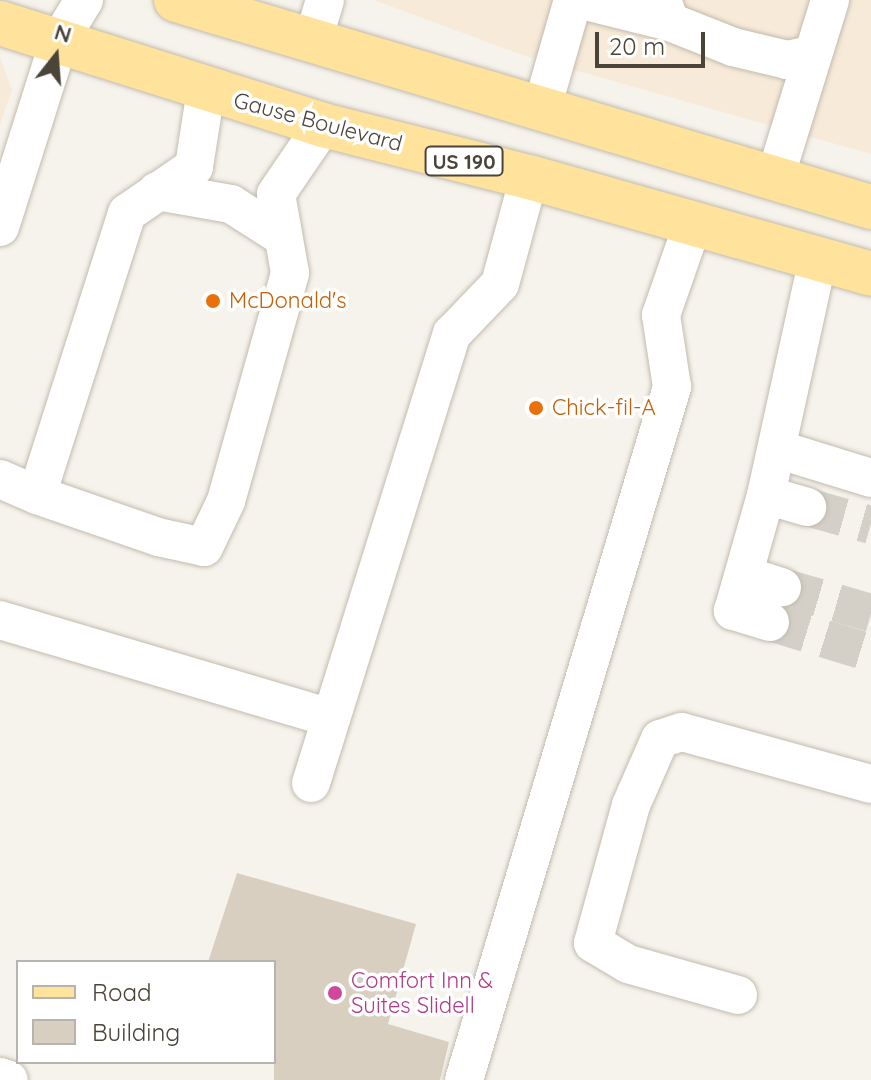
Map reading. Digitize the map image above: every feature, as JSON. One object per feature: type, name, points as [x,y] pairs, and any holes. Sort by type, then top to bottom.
[{"type":"main road","points":[[176,0],[319,20],[542,108],[871,207]]},
{"type":"main road","name":"Gause Boulevard","points":[[0,23],[56,21],[206,90],[323,125],[529,177],[871,274]]},
{"type":"street","points":[[0,227],[56,21],[84,0]]},
{"type":"street","points":[[542,108],[573,0]]},
{"type":"street","points":[[582,0],[666,11],[770,57],[787,60],[806,56],[815,49]]},
{"type":"street","points":[[775,178],[830,0]]},
{"type":"street","points":[[37,495],[127,213],[194,167],[206,90]]},
{"type":"street","points":[[0,479],[158,537],[204,547],[226,501],[290,273],[276,194],[323,125]]},
{"type":"street","points":[[311,783],[452,334],[500,284],[529,177]]},
{"type":"street","points":[[157,191],[231,204],[283,237]]},
{"type":"street","points":[[468,1079],[672,387],[661,315],[693,223]]},
{"type":"street","points":[[776,605],[744,575],[777,449],[818,259]]},
{"type":"street","points":[[777,449],[871,478]]},
{"type":"street","points":[[766,495],[807,507]]},
{"type":"street","points":[[0,620],[331,718]]},
{"type":"street","points":[[738,995],[628,964],[593,943],[631,805],[660,739],[682,732],[871,784]]},
{"type":"street","points":[[0,1077],[9,1080]]},
{"type":"shaded area","points":[[374,0],[871,0],[871,154],[525,56]]},
{"type":"shaded area","points":[[0,58],[12,90],[0,125]]},
{"type":"building","name":"Comfort Inn & Suites Slidell","points":[[237,873],[416,924],[388,1024],[449,1042],[440,1080],[274,1080],[276,960],[209,960]]},
{"type":"tunnel","points":[[807,507],[871,525]]},
{"type":"tunnel","points":[[782,587],[871,613]]},
{"type":"tunnel","points":[[770,622],[871,653]]},
{"type":"place","name":"McDonald's","points":[[213,301]]},
{"type":"place","name":"Chick-fil-A","points":[[536,408]]},
{"type":"place","name":"Comfort Inn & Suites Slidell","points":[[335,993]]}]
